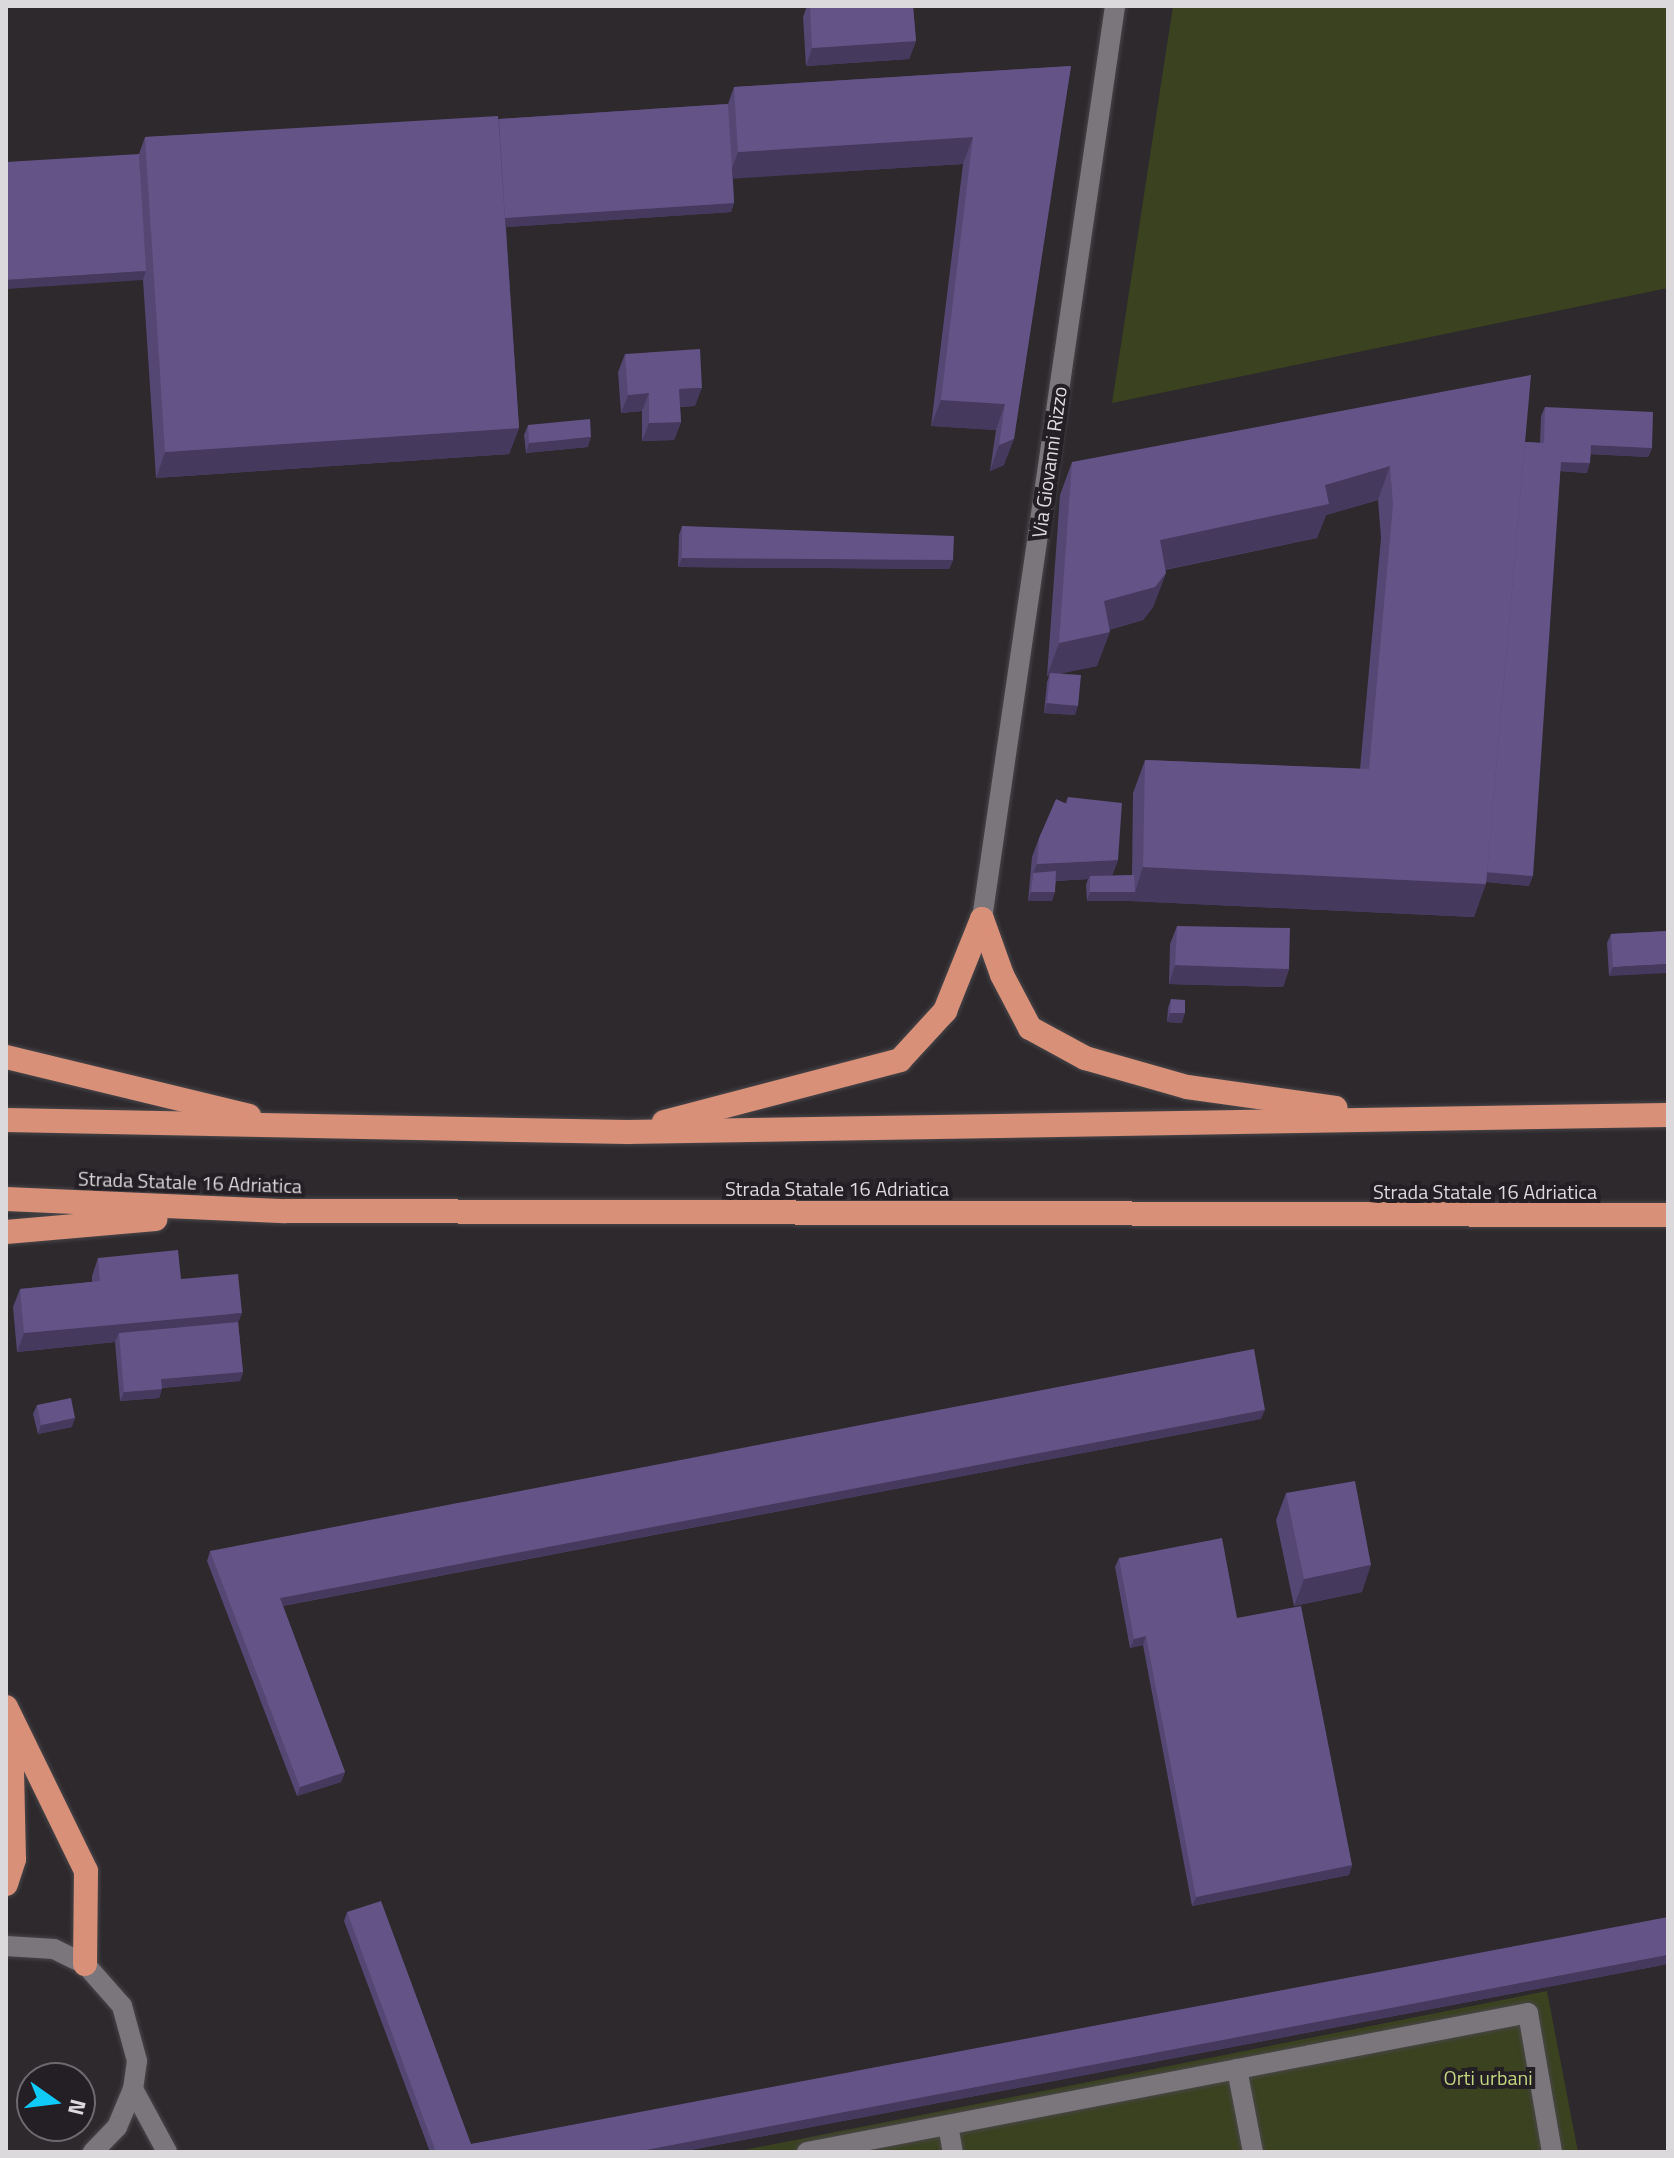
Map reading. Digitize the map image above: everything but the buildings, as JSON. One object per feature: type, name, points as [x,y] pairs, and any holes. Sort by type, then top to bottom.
[{"type":"highway","points":[[982,919],[1002,975],[1030,1028],[1085,1058],[1187,1087],[1413,1118]]},
{"type":"highway","points":[[627,1132],[900,1060],[945,1011],[982,919]]},
{"type":"highway","points":[[6,1057],[295,1127]]},
{"type":"highway","points":[[6,1120],[627,1132],[1668,1115]]},
{"type":"highway","name":"Strada Statale 16 Adriatica","points":[[6,1199],[286,1211],[1668,1215]]},
{"type":"highway","points":[[6,1232],[286,1211]]},
{"type":"highway","points":[[6,1884],[14,1859],[8,1713]]},
{"type":"highway","points":[[8,1713],[86,1871],[85,1964]]},
{"type":"street","name":"Via Giovanni Rizzo","points":[[982,919],[1115,6]]},
{"type":"street","points":[[6,1946],[54,1949],[85,1964],[122,2006],[133,2033],[133,2089],[117,2127],[93,2152]]},
{"type":"street","points":[[807,2152],[1528,2013],[1552,2152]]},
{"type":"street","points":[[1237,2069],[1253,2152]]},
{"type":"street","points":[[133,2089],[167,2152]]},
{"type":"street","points":[[948,2125],[953,2152]]},
{"type":"green space","points":[[1173,6],[1668,6],[1668,288],[1112,403]]},
{"type":"green space","name":"Orti urbani","points":[[1547,1991],[1578,2152],[734,2152]]}]
